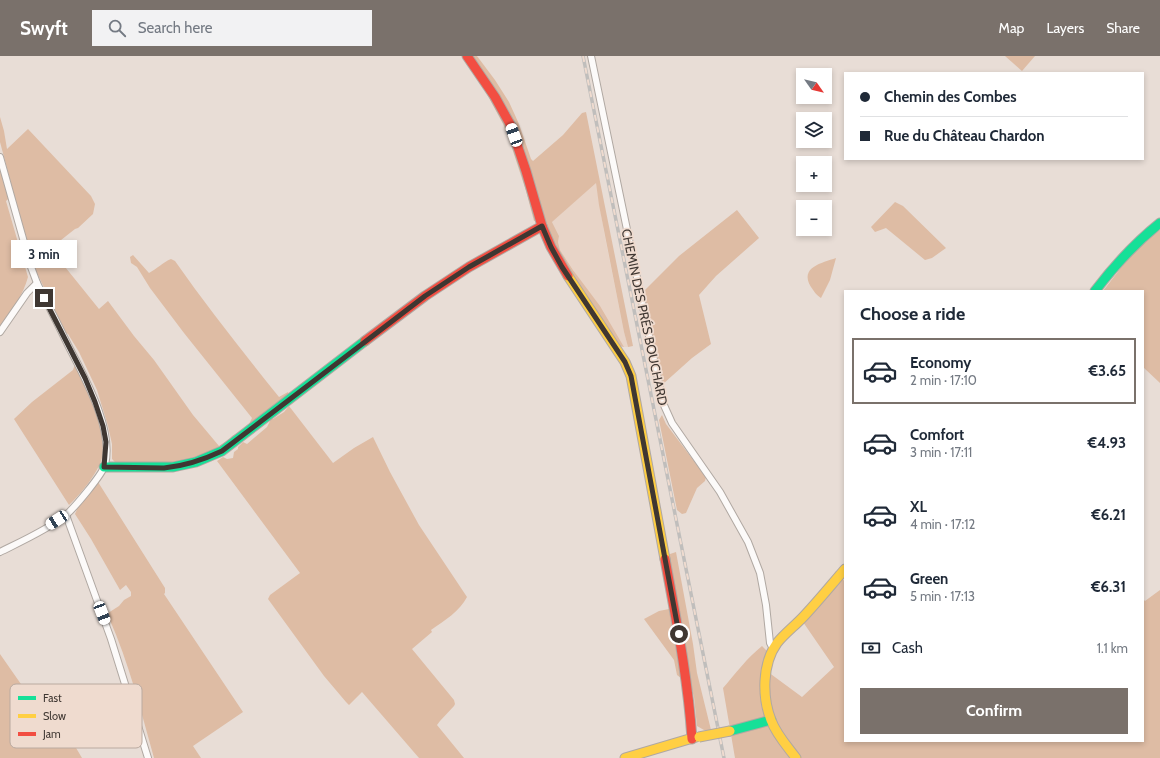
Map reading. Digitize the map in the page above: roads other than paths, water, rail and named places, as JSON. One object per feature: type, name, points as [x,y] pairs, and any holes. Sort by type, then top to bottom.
[{"type":"street","points":[[467,56],[495,97],[510,124],[542,226],[551,247],[562,267],[625,362],[631,376],[684,665],[695,738]]},
{"type":"street","name":"CHEMIN DES PRÉS BOUCHARD","points":[[591,56],[663,403],[672,423],[720,492],[748,542],[760,573],[766,604],[770,643],[773,649]]},
{"type":"street","points":[[0,157],[27,258],[36,283],[85,378],[103,426],[106,442],[104,467],[78,502],[66,515],[0,552]]},
{"type":"street","points":[[1096,290],[1125,254],[1141,238],[1160,223]]},
{"type":"street","points":[[104,467],[174,467],[196,462],[222,451],[430,293],[486,257],[542,226]]},
{"type":"street","points":[[0,332],[27,293],[36,283]]},
{"type":"street","points":[[66,515],[111,639],[125,684]]},
{"type":"street","points":[[796,758],[771,720],[766,692],[766,670],[773,649],[844,570]]},
{"type":"street","points":[[625,758],[695,738],[730,731],[771,720]]},
{"type":"street","points":[[142,739],[148,758]]},
{"type":"railway","points":[[583,56],[724,758]]}]
